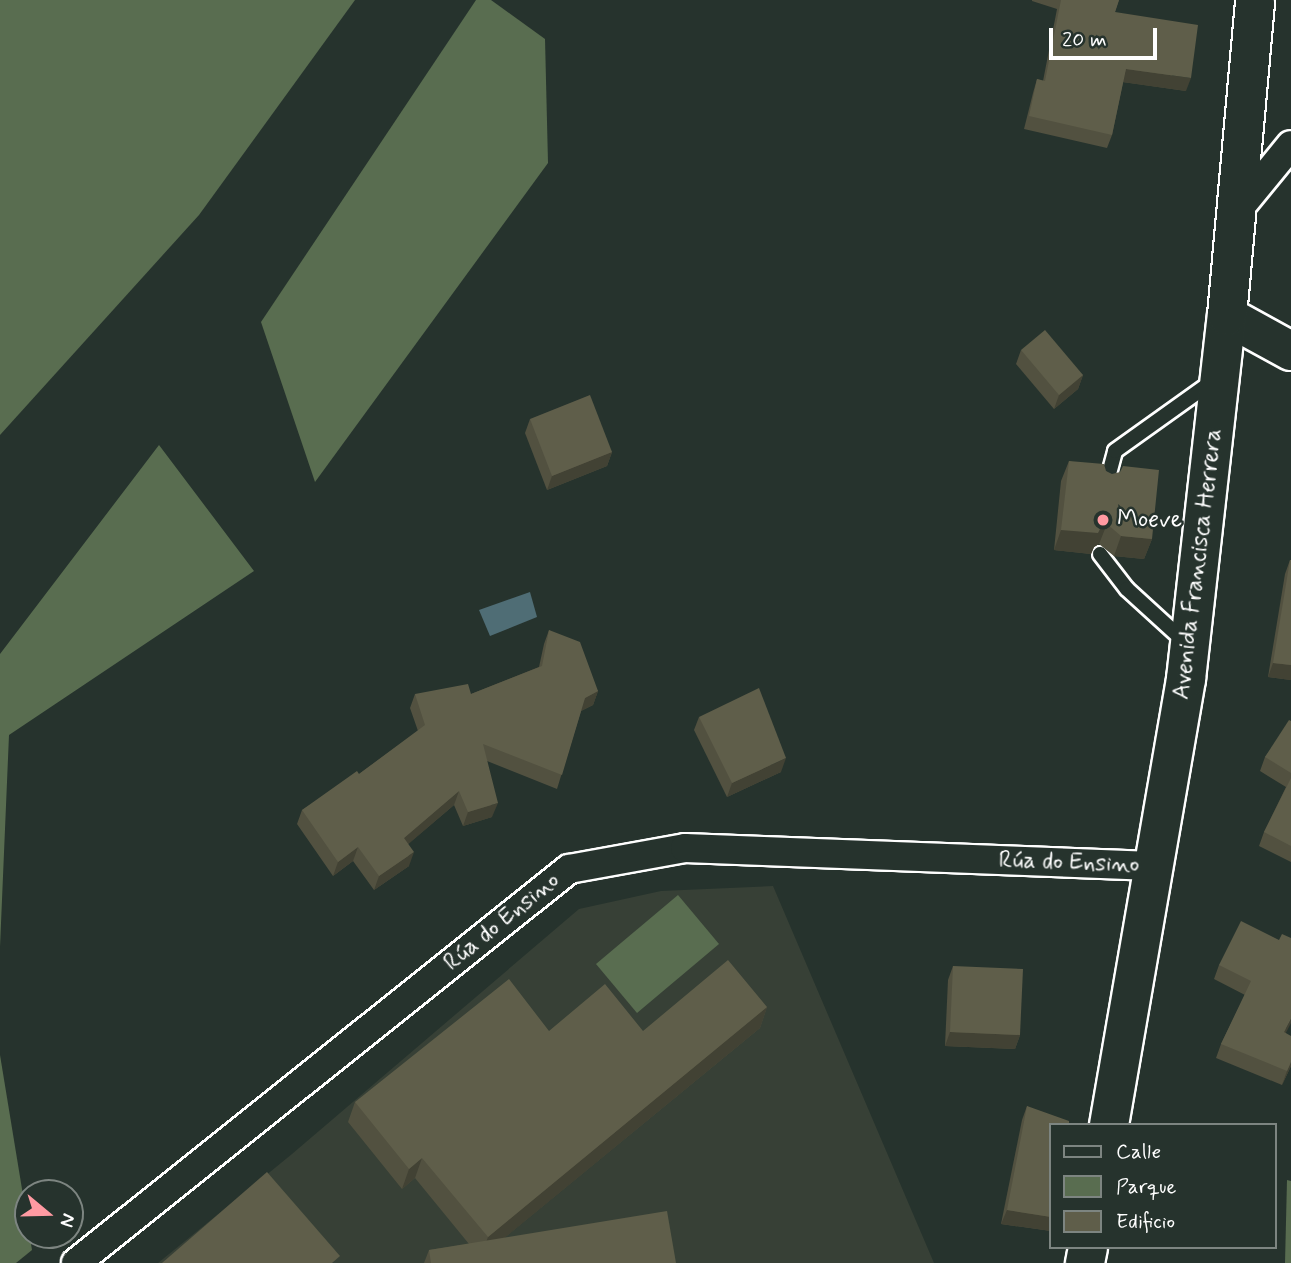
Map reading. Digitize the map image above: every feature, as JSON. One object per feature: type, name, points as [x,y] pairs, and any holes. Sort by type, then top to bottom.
[{"type":"street","name":"Avenida Francisca Herrera","points":[[1109,1123],[1190,646],[1227,316],[1255,0]]},
{"type":"street","points":[[1237,211],[1291,145]]},
{"type":"street","points":[[1227,316],[1291,351]]},
{"type":"street","name":"Rúa do Ensino","points":[[76,1263],[569,869],[685,848],[1153,866]]},
{"type":"lane","points":[[1106,485],[1115,451],[1177,404],[1220,376]]},
{"type":"lane","points":[[1100,554],[1127,589],[1190,646]]},
{"type":"shaded area","points":[[773,886],[934,1263],[158,1263],[292,1154],[579,909],[661,891]]},
{"type":"green space","points":[[0,0],[355,0],[199,215],[0,435]]},
{"type":"green space","points":[[476,0],[491,0],[545,39],[548,163],[315,482],[261,322]]},
{"type":"green space","points":[[159,445],[254,571],[9,735],[0,947],[0,654]]},
{"type":"green space","points":[[678,895],[719,944],[637,1013],[596,964]]},
{"type":"green space","points":[[0,1055],[20,1179],[14,1179],[14,1249],[32,1250],[16,1263],[0,1263]]},
{"type":"green space","points":[[1287,1180],[1291,1181],[1291,1263],[1285,1263]]},
{"type":"water","points":[[530,592],[537,617],[490,636],[479,610]]},
{"type":"building","points":[[1061,0],[1119,0],[1115,12],[1198,25],[1191,78],[1126,69],[1112,135],[1029,116],[1037,79],[1045,81]]},
{"type":"building","points":[[1045,330],[1083,375],[1059,395],[1021,350]]},
{"type":"building","points":[[590,395],[612,452],[552,476],[530,419]]},
{"type":"building","name":"Moeve","points":[[1069,461],[1104,464],[1106,471],[1112,474],[1120,472],[1123,466],[1159,470],[1152,539],[1121,536],[1107,524],[1101,527],[1098,533],[1061,530]]},
{"type":"building","points":[[1291,560],[1291,665],[1273,663]]},
{"type":"building","points":[[549,630],[580,642],[598,691],[585,698],[562,775],[483,744],[498,803],[468,812],[459,791],[404,838],[414,852],[379,876],[358,847],[338,862],[302,810],[357,771],[359,774],[425,725],[415,694],[468,684],[471,694],[542,666]]},
{"type":"building","points":[[759,688],[786,758],[732,783],[699,717]]},
{"type":"building","points":[[1289,720],[1291,721],[1291,773],[1265,757]]},
{"type":"building","points":[[1291,778],[1291,846],[1264,832]]},
{"type":"building","points":[[1241,921],[1279,940],[1282,934],[1291,938],[1291,1019],[1284,1032],[1291,1036],[1291,1062],[1287,1071],[1221,1044],[1251,981],[1219,965]]},
{"type":"building","points":[[728,960],[767,1007],[488,1237],[422,1158],[409,1169],[355,1102],[509,979],[549,1031],[605,984],[643,1031]]},
{"type":"building","points":[[953,966],[1023,969],[1020,1035],[950,1032]]},
{"type":"building","points":[[1027,1106],[1069,1121],[1050,1123],[1050,1217],[1007,1210]]},
{"type":"building","points":[[267,1172],[340,1256],[332,1263],[162,1263]]},
{"type":"building","points":[[667,1211],[676,1263],[431,1263],[429,1250]]},
{"type":"place","name":"Moeve","points":[[1103,520]]}]
